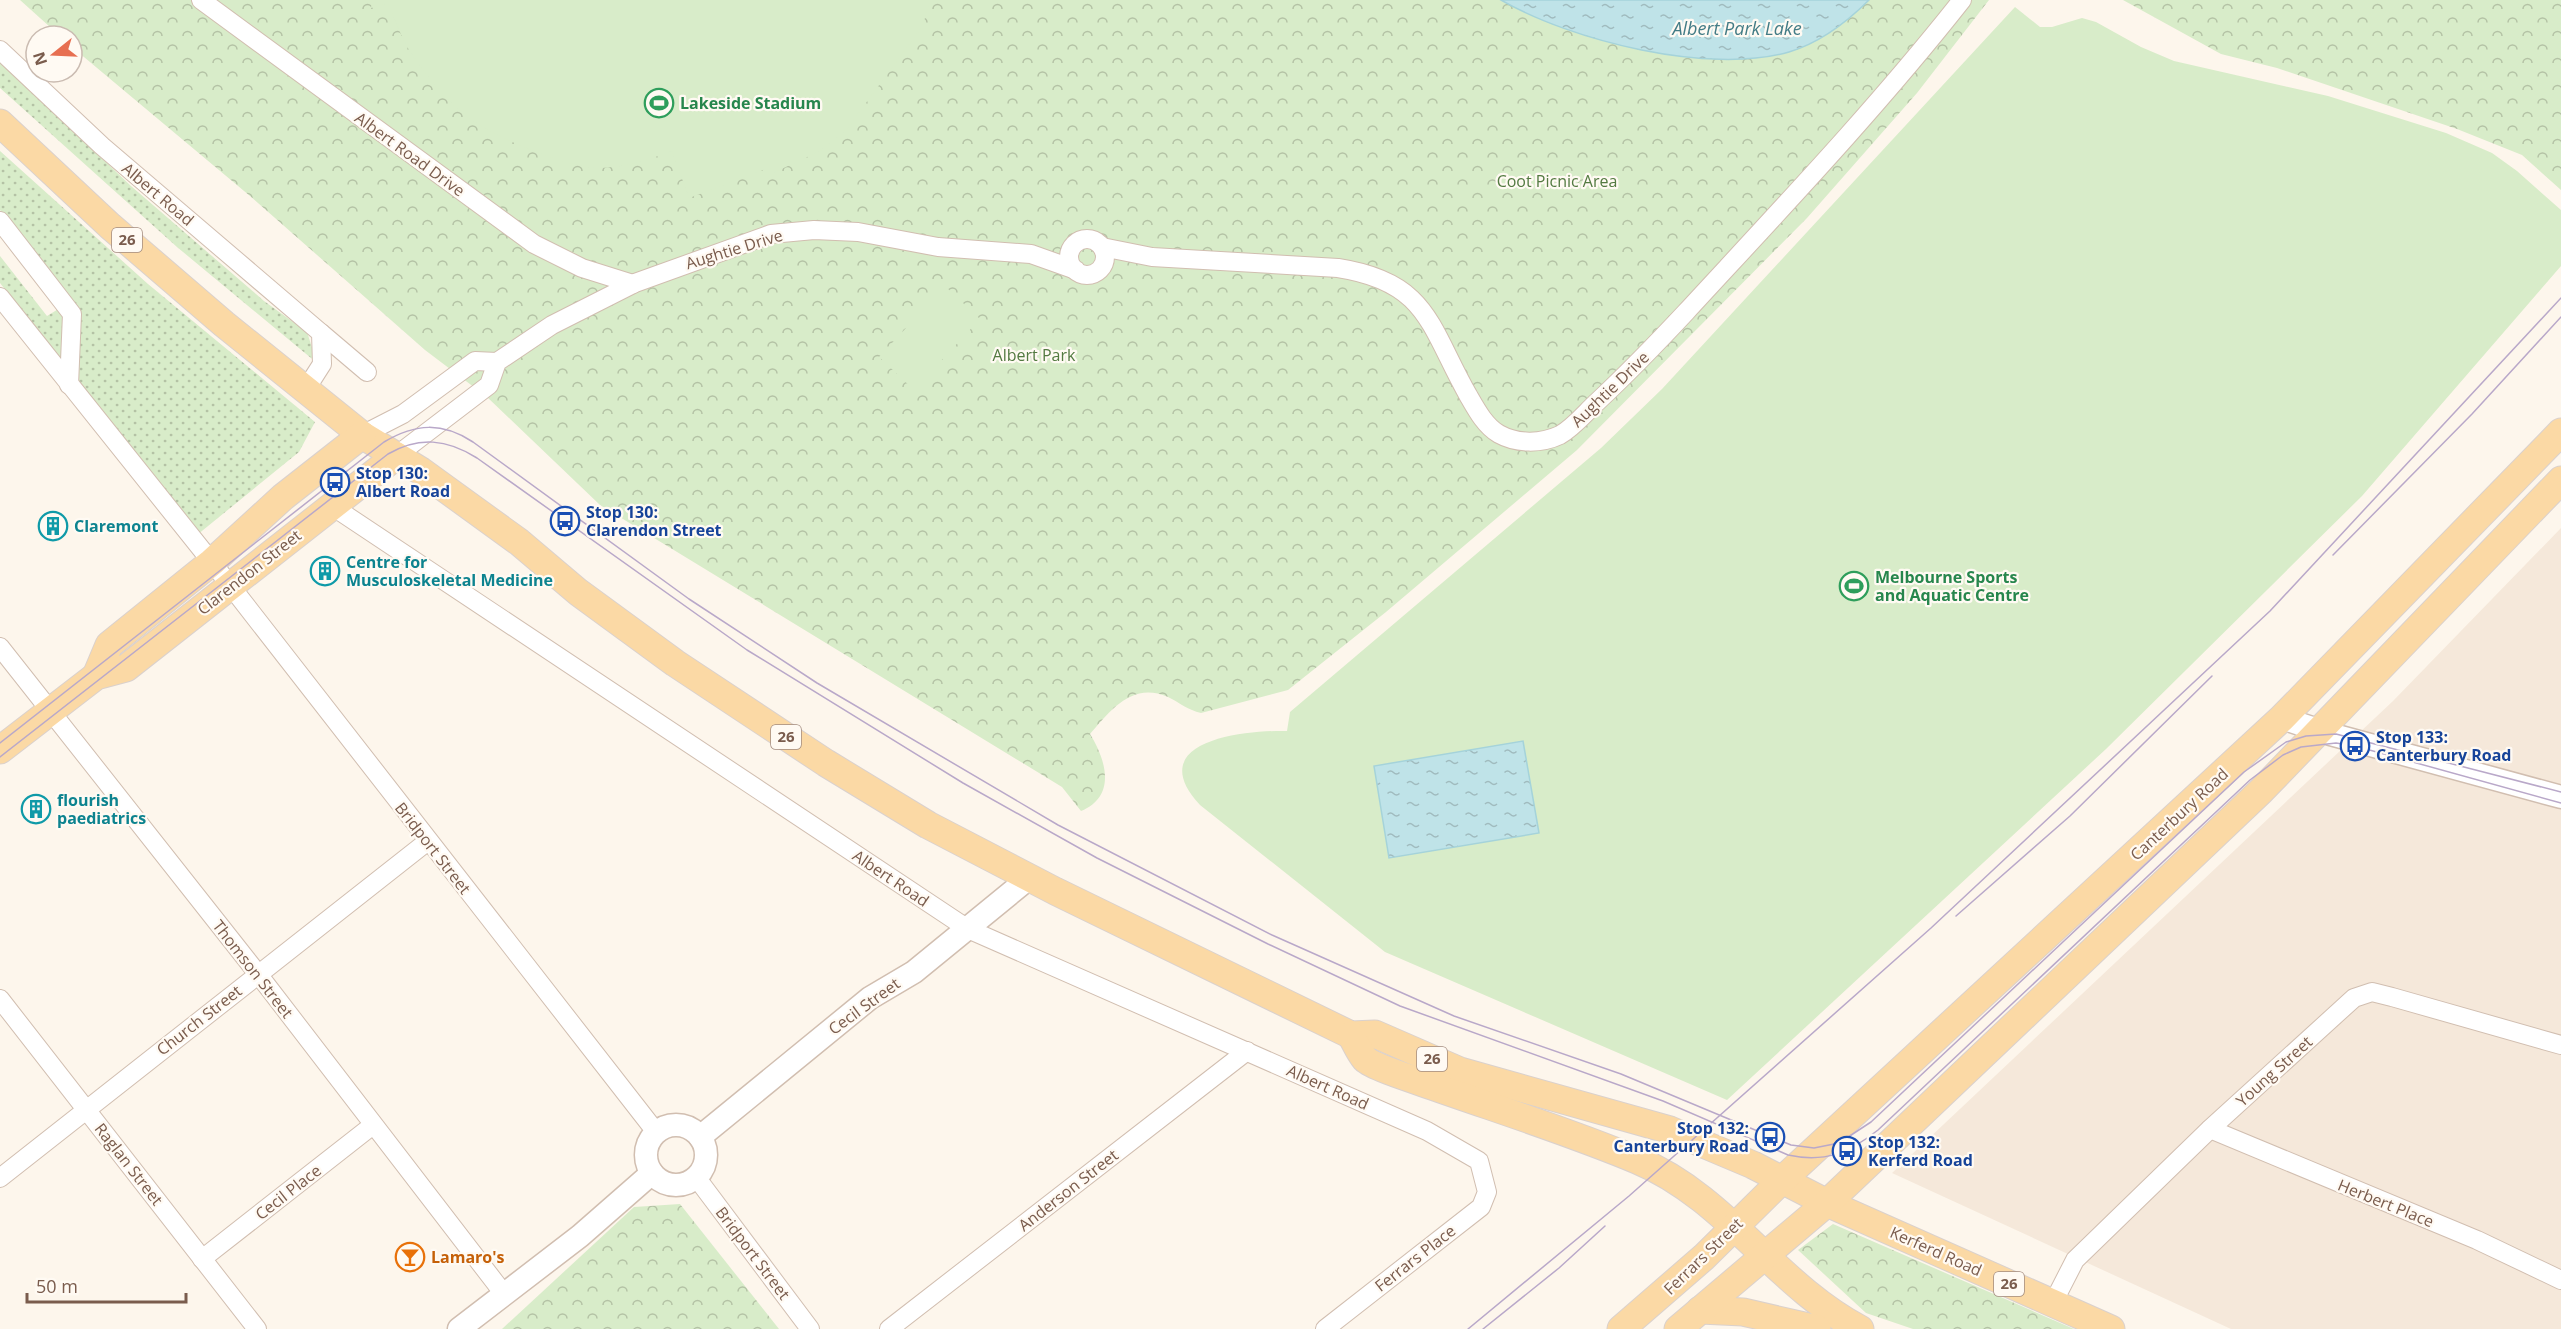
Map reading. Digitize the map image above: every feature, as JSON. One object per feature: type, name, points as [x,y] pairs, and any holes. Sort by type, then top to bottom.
[{"type":"main road","name":"26","points":[[0,123],[110,226],[224,324],[362,435],[421,471],[519,542],[578,592],[675,663],[911,816],[1029,878],[1351,1035],[1375,1034],[1460,1071],[1650,1123],[1734,1157],[1827,1203]]},
{"type":"main road","name":"Canterbury Road","points":[[1782,1180],[2282,718],[2561,432]]},
{"type":"main road","name":"Clarendon Street","points":[[96,676],[109,645],[212,562],[283,497],[362,435]]},
{"type":"main road","name":"Clarendon Street","points":[[0,750],[96,676],[126,668],[396,456]]},
{"type":"main road","points":[[1678,1329],[1827,1203],[2261,791],[2561,480]]},
{"type":"main road","name":"26","points":[[1351,1035],[1365,1060],[1405,1077],[1622,1154],[1685,1184],[1735,1226],[1790,1278],[1824,1306],[1860,1329]]},
{"type":"main road","name":"Ferrars Street","points":[[1621,1329],[1704,1257],[1782,1180]]},
{"type":"main road","name":"Kerferd Road","points":[[1827,1203],[2111,1329]]},
{"type":"main road","points":[[1700,1310],[1743,1312],[1817,1329]]},
{"type":"street","name":"Albert Road Drive","points":[[201,0],[534,244],[582,268],[633,284]]},
{"type":"street","name":"Aughtie Drive","points":[[1102,247],[1152,257],[1338,268],[1364,272],[1381,278],[1409,295],[1428,318],[1464,388],[1487,424],[1497,433],[1510,439],[1536,442],[1550,439],[1569,429],[1642,359],[1854,130],[1962,0]]},
{"type":"street","name":"Albert Road","points":[[0,50],[102,146],[367,372]]},
{"type":"street","points":[[0,221],[72,314],[69,385]]},
{"type":"street","name":"Aughtie Drive","points":[[362,435],[404,414],[475,361],[497,362],[552,325],[633,284],[746,242],[790,231],[858,232],[938,247],[1031,254],[1076,270]]},
{"type":"street","points":[[1091,239],[1102,247],[1105,258],[1097,272],[1088,274],[1076,270],[1069,258],[1074,245],[1082,240],[1091,239]]},
{"type":"street","name":"Aughtie Drive","points":[[1031,254],[1074,245]]},
{"type":"street","name":"Aughtie Drive","points":[[1097,272],[1111,265],[1152,257]]},
{"type":"street","points":[[0,297],[212,562]]},
{"type":"street","points":[[306,389],[322,364],[321,333]]},
{"type":"street","points":[[396,456],[489,385],[497,362]]},
{"type":"street","name":"Albert Road","points":[[332,506],[968,929],[1427,1131],[1479,1161],[1485,1178]]},
{"type":"street","name":"Bridport Street","points":[[212,562],[656,1132]]},
{"type":"street","name":"Thomson Street","points":[[0,648],[258,974],[504,1294]]},
{"type":"street","points":[[2282,718],[2561,797]]},
{"type":"street","name":"Church Street","points":[[0,1178],[428,841]]},
{"type":"street","name":"Cecil Street","points":[[700,1137],[870,998],[914,972],[1029,878]]},
{"type":"street","name":"Young Street","points":[[2053,1303],[2075,1260],[2210,1129],[2354,998],[2364,993],[2392,997],[2561,1045]]},
{"type":"street","name":"Raglan Street","points":[[0,999],[257,1329]]},
{"type":"street","name":"Anderson Street","points":[[889,1329],[1247,1052]]},
{"type":"street","name":"Cecil Place","points":[[202,1258],[373,1125]]},
{"type":"street","points":[[670,1125],[679,1125],[690,1128],[700,1137],[706,1155],[704,1166],[696,1177],[678,1185],[659,1180],[652,1173],[647,1164],[646,1150],[656,1132],[670,1125]]},
{"type":"street","name":"Herbert Place","points":[[2210,1129],[2477,1240],[2561,1280]]},
{"type":"street","points":[[459,1329],[580,1236],[652,1173]]},
{"type":"street","name":"Bridport Street","points":[[696,1177],[810,1329]]},
{"type":"street","name":"Ferrars Place","points":[[1325,1329],[1480,1207],[1487,1192],[1485,1178]]},
{"type":"shaded area","points":[[2561,528],[2561,1329],[2231,1329],[1892,1173],[2393,701]]},
{"type":"green space","name":"Albert Park","points":[[20,0],[1989,0],[1917,93],[1807,218],[1577,450],[1386,612],[1288,690],[1201,713],[1155,693],[1143,693],[1123,701],[1090,734],[1104,766],[1104,787],[1100,796],[1081,811],[1062,787],[600,505],[487,397],[425,350],[250,196],[84,57],[84,24],[47,24]]},
{"type":"green space","name":"Lakeside Stadium","points":[[372,0],[931,0],[922,27],[846,130],[820,151],[773,173],[771,167],[689,198],[672,151],[628,165],[587,167],[530,150],[477,123],[450,101],[423,70],[404,41],[388,3],[371,8]]},
{"type":"green space","points":[[2123,0],[2561,0],[2561,190],[2522,155],[2457,129],[2277,68],[2221,54]]},
{"type":"green space","name":"Melbourne Sports and Aquatic Centre","points":[[2015,7],[2040,27],[2052,27],[2082,18],[2096,22],[2141,47],[2174,61],[2328,96],[2446,133],[2492,153],[2517,171],[2561,210],[2561,266],[2362,496],[2106,749],[1727,1100],[1385,952],[1200,805],[1185,783],[1183,766],[1190,753],[1205,744],[1225,737],[1247,733],[1287,731],[1290,712],[1601,448],[1662,389]]},
{"type":"green space","points":[[0,61],[131,186],[264,301],[307,332],[317,363],[177,247],[0,88]]},
{"type":"green space","points":[[0,151],[148,284],[315,422],[299,452],[197,535],[78,380],[77,310],[0,210]]},
{"type":"green space","points":[[0,256],[47,316],[63,308],[65,366],[0,283]]},
{"type":"green space","points":[[945,286],[980,319],[914,390],[879,357]]},
{"type":"green space","points":[[680,1204],[779,1329],[502,1329],[634,1207]]},
{"type":"green space","points":[[1833,1224],[2074,1329],[1913,1329],[1866,1313],[1798,1250]]},
{"type":"water","name":"Albert Park Lake","points":[[1501,0],[1869,0],[1832,31],[1800,48],[1757,58],[1720,59],[1681,56],[1602,41],[1530,15]]},
{"type":"water","points":[[1523,741],[1539,833],[1389,858],[1374,766]]},
{"type":"tram line","points":[[1468,1329],[1629,1196],[1931,928],[2270,611],[2561,298]]},
{"type":"tram line","points":[[2333,555],[2472,414],[2561,317]]},
{"type":"tram line","points":[[0,743],[384,442],[418,428],[440,428],[462,435],[473,442],[689,599],[817,683],[1058,825],[1272,935],[1454,1016],[1621,1074],[1791,1145],[1814,1148],[1839,1143],[1871,1122],[2244,772],[2286,742],[2306,736],[2336,734],[2561,792]]},
{"type":"tram line","points":[[0,757],[388,454],[399,448],[422,442],[444,444],[477,458],[747,650],[963,783],[1097,858],[1268,944],[1400,1006],[1663,1101],[1788,1155],[1814,1158],[1847,1150],[1878,1130],[2250,780],[2283,755],[2301,747],[2336,743],[2355,746],[2561,803]]},
{"type":"tram line","points":[[1956,916],[2070,816],[2212,676]]},
{"type":"tram line","points":[[1483,1329],[1559,1268],[1605,1226]]},
{"type":"place","name":"Lakeside Stadium","points":[[659,103]]},
{"type":"place","name":"Stop 130: Albert Road","points":[[335,482]]},
{"type":"place","name":"Stop 130: Clarendon Street","points":[[565,521]]},
{"type":"place","name":"Claremont","points":[[53,526]]},
{"type":"place","name":"Centre for Musculoskeletal Medicine","points":[[325,571]]},
{"type":"place","name":"Melbourne Sports and Aquatic Centre","points":[[1854,586]]},
{"type":"place","name":"Stop 133: Canterbury Road","points":[[2355,746]]},
{"type":"place","name":"flourish paediatrics","points":[[36,809]]},
{"type":"place","name":"Stop 132: Canterbury Road","points":[[1770,1137]]},
{"type":"place","name":"Stop 132: Kerferd Road","points":[[1847,1151]]},
{"type":"place","name":"Lamaro's","points":[[410,1257]]},
{"type":"park label","name":"Coot Picnic Area","points":[[1557,181]]}]
